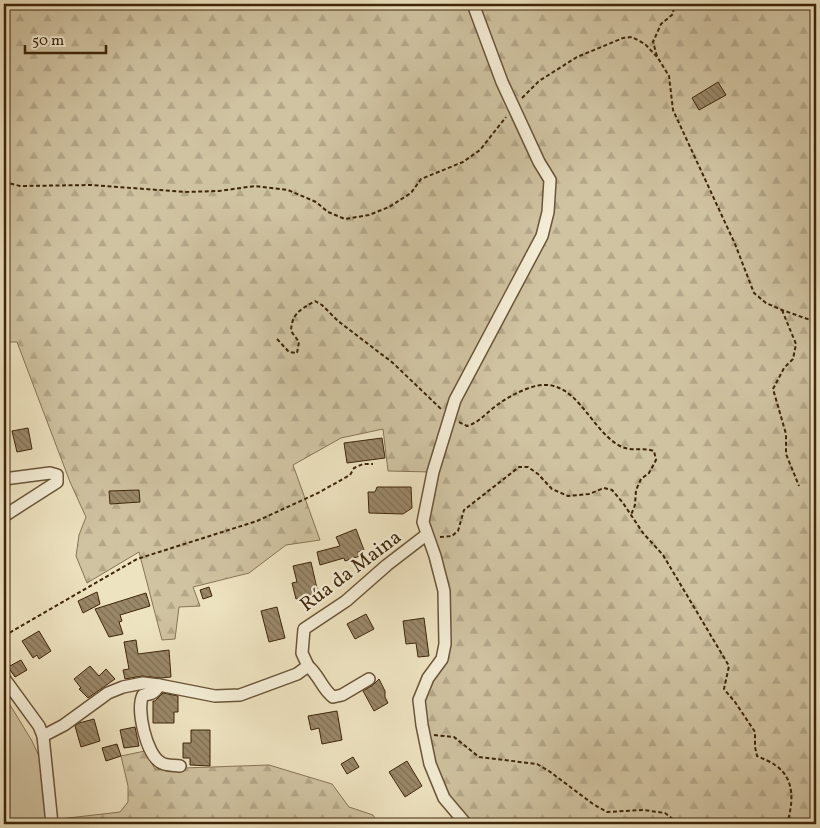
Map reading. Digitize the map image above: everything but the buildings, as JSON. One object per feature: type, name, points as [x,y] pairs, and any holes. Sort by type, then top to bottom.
[{"type":"street","points":[[466,824],[444,798],[430,764],[419,700],[428,678],[442,658],[445,644],[444,591],[435,556],[423,522],[425,506],[433,472],[455,400],[542,236],[548,212],[550,180],[539,162],[502,82],[473,4]]},
{"type":"street","points":[[4,480],[50,473],[57,475],[57,482],[4,516]]},
{"type":"street","name":"Rúa da Maina","points":[[369,679],[342,695],[333,697],[315,672],[308,666],[302,653],[304,628],[346,601],[387,565],[426,535]]},
{"type":"street","points":[[43,736],[64,725],[108,693],[123,687],[143,683],[215,696],[240,695],[296,674],[308,666]]},
{"type":"street","points":[[4,678],[39,726],[43,736],[52,824]]},
{"type":"street","points":[[159,685],[156,691],[152,694],[143,695],[140,700],[148,746],[159,762],[180,766]]},
{"type":"path","points":[[658,58],[653,42],[661,24],[673,14],[674,5],[671,4]]},
{"type":"path","points":[[4,182],[20,186],[92,185],[185,192],[219,191],[255,186],[288,190],[316,202],[328,212],[345,219],[369,215],[389,207],[411,193],[421,179],[463,162],[480,150],[539,81],[577,57],[623,38],[632,37],[645,44],[658,58],[669,76],[673,110],[735,244],[754,293],[766,303],[816,322]]},
{"type":"path","points":[[782,310],[796,344],[792,359],[784,368],[773,389],[786,434],[786,454],[799,486]]},
{"type":"path","points":[[4,636],[137,559],[256,521],[318,493],[350,475],[354,468],[363,464],[373,464]]},
{"type":"path","points":[[426,535],[442,538],[452,536],[458,531],[464,510],[519,467],[528,467],[538,474],[552,489],[568,496],[589,494],[604,488],[612,490],[624,503],[643,533],[663,555],[729,666],[724,689],[736,702],[755,732],[757,756],[776,765],[787,777],[791,788],[792,808],[787,824]]},
{"type":"path","points":[[424,736],[440,735],[454,737],[479,757],[537,764],[549,770],[592,804],[607,812],[643,810],[665,813],[674,820],[686,824]]},
{"type":"green space","points":[[4,4],[816,4],[816,824],[466,824],[444,798],[419,700],[442,659],[444,591],[423,522],[432,472],[388,471],[383,429],[341,438],[293,465],[320,540],[286,545],[249,573],[193,587],[200,606],[179,607],[175,639],[162,640],[139,552],[87,583],[76,556],[79,535],[86,517],[70,482],[17,342],[4,342]]},
{"type":"green space","points":[[4,695],[32,741],[46,771],[52,824],[4,824]]},
{"type":"green space","points":[[145,751],[155,769],[269,765],[332,784],[349,807],[373,815],[378,824],[52,824],[51,820],[120,812],[128,802],[128,786],[121,756]]}]
